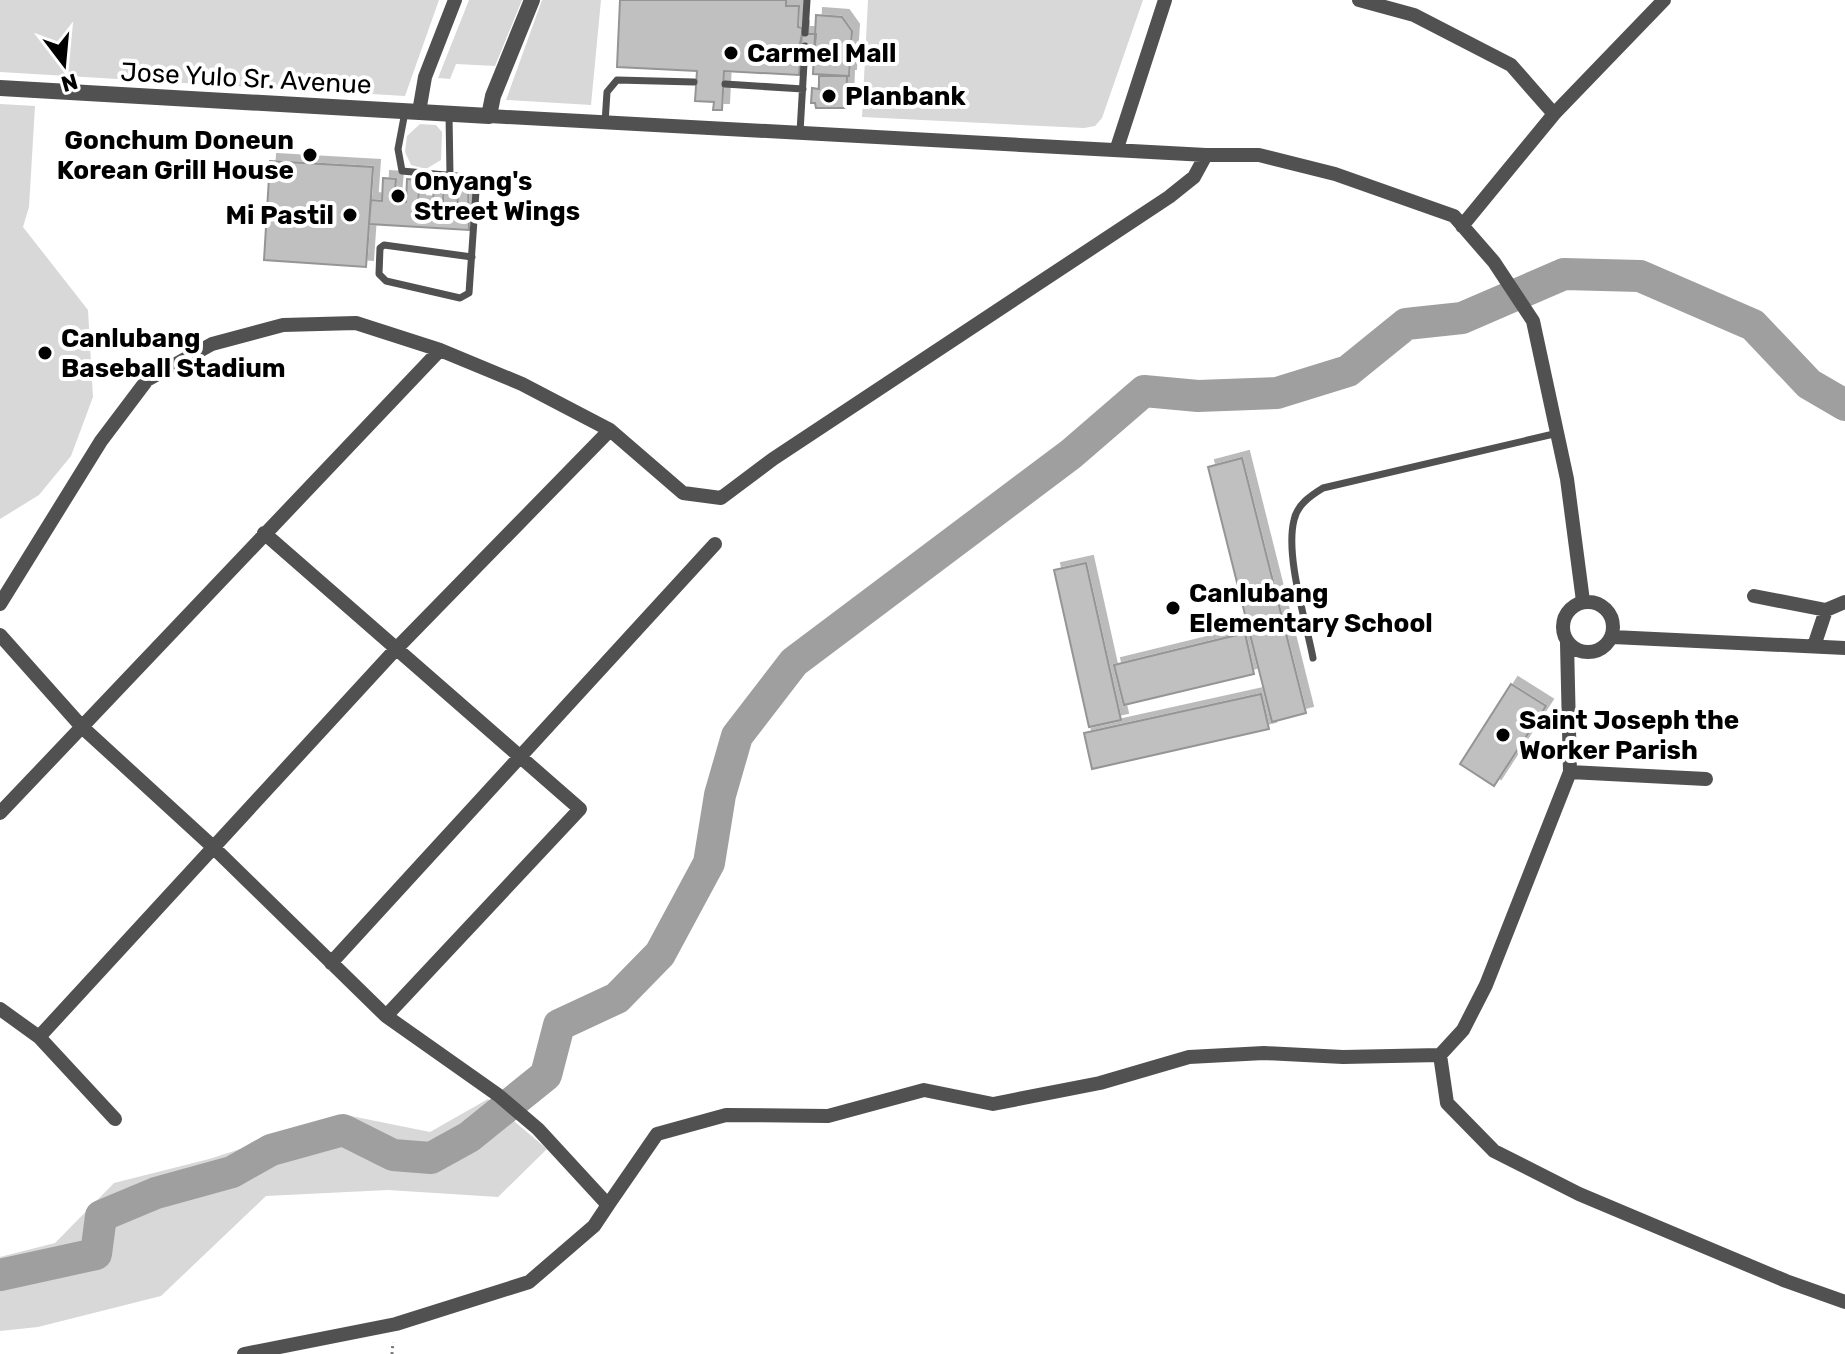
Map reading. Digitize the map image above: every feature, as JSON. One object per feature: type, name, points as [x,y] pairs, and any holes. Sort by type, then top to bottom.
[{"type":"street","points":[[412,112],[455,0]]},
{"type":"street","points":[[532,0],[493,96],[489,116],[1206,155],[1259,155],[1335,174],[1454,216],[1494,262],[1533,321],[1558,433],[1583,601]]},
{"type":"street","points":[[1117,148],[1165,0]]},
{"type":"street","points":[[1359,0],[1414,15],[1511,65],[1554,114]]},
{"type":"street","points":[[1462,226],[1554,114],[1664,0]]},
{"type":"street","name":"Jose Yulo Sr. Avenue","points":[[0,88],[489,116]]},
{"type":"street","points":[[0,604],[101,441],[147,380],[212,344],[283,325],[356,323],[440,350],[522,384],[610,430],[683,493],[721,498],[773,459],[1169,197],[1194,177],[1206,155]]},
{"type":"street","points":[[0,813],[440,350]]},
{"type":"street","points":[[39,1037],[395,650],[610,430]]},
{"type":"street","points":[[264,533],[580,809],[386,1016]]},
{"type":"street","points":[[331,963],[715,544]]},
{"type":"street","points":[[1754,596],[1826,610],[1845,602]]},
{"type":"street","points":[[244,1354],[396,1324],[529,1282],[594,1226],[657,1134],[726,1115],[828,1116],[924,1090],[993,1104],[1100,1083],[1189,1057],[1264,1053],[1343,1057],[1440,1055],[1463,1030],[1486,985],[1570,772],[1567,643],[1562,626],[1568,610],[1583,601],[1601,604],[1613,619],[1613,637],[1600,651],[1582,653],[1567,643]]},
{"type":"street","points":[[1814,646],[1826,610]]},
{"type":"street","points":[[0,635],[82,727],[212,846],[386,1016],[498,1095],[538,1129],[608,1205]]},
{"type":"street","points":[[1613,637],[1845,648]]},
{"type":"street","points":[[1570,772],[1706,779]]},
{"type":"street","points":[[0,1009],[39,1037],[115,1119]]},
{"type":"street","points":[[1440,1055],[1447,1103],[1494,1151],[1579,1194],[1786,1281],[1845,1302]]},
{"type":"lane","points":[[805,33],[807,0]]},
{"type":"lane","points":[[800,134],[805,46]]},
{"type":"lane","points":[[605,123],[607,92],[617,80],[694,82]]},
{"type":"lane","points":[[725,84],[803,89]]},
{"type":"lane","points":[[412,112],[398,149],[402,171],[470,178],[476,187],[472,257],[469,293],[465,298],[386,281],[378,271],[380,248],[384,245],[472,257]]},
{"type":"lane","points":[[449,114],[450,176]]},
{"type":"lane","points":[[1313,658],[1293,554],[1294,519],[1306,499],[1323,488],[1558,433]]},
{"type":"shaded area","points":[[0,0],[439,0],[405,96],[0,72]]},
{"type":"shaded area","points":[[469,0],[522,0],[495,66],[456,64],[450,79],[438,78]]},
{"type":"shaded area","points":[[542,0],[601,0],[591,105],[506,100]]},
{"type":"shaded area","points":[[868,0],[1143,0],[1102,118],[1095,126],[1084,128],[862,117]]},
{"type":"shaded area","name":"Canlubang Baseball Stadium","points":[[0,104],[35,106],[29,207],[23,227],[88,310],[93,397],[71,456],[39,495],[0,519]]},
{"type":"shaded area","points":[[420,124],[436,125],[442,132],[441,160],[426,169],[411,165],[405,152],[407,136]]},
{"type":"shaded area","points":[[488,1099],[547,1149],[498,1197],[388,1190],[266,1196],[161,1296],[38,1327],[0,1331],[0,1257],[55,1243],[114,1183],[209,1159],[346,1115],[430,1132]]},
{"type":"building","points":[[620,0],[786,0],[786,6],[799,6],[798,27],[802,28],[802,34],[796,63],[800,63],[799,75],[724,71],[722,110],[713,110],[714,102],[695,101],[697,71],[617,67]]},
{"type":"building","points":[[816,15],[842,17],[852,31],[849,76],[813,74]]},
{"type":"building","points":[[802,34],[816,34],[815,45],[801,45]]},
{"type":"building","name":"Planbank","points":[[819,76],[847,76],[846,108],[816,108],[815,103],[811,103],[812,88],[819,89]]},
{"type":"building","points":[[270,161],[373,167],[366,267],[264,260]]},
{"type":"building","points":[[383,178],[396,179],[394,201],[406,202],[407,179],[420,180],[418,203],[433,204],[434,182],[444,182],[443,205],[457,206],[459,184],[468,185],[469,230],[369,224],[371,200],[382,201]]},
{"type":"building","points":[[1242,458],[1306,713],[1272,722],[1208,467]]},
{"type":"building","points":[[1086,563],[1121,720],[1089,727],[1054,570]]},
{"type":"building","points":[[1245,633],[1254,674],[1124,705],[1114,665]]},
{"type":"building","name":"Saint Joseph the Worker Parish","points":[[1511,684],[1546,706],[1494,786],[1460,764]]},
{"type":"building","points":[[1261,694],[1269,729],[1092,769],[1084,733]]},
{"type":"waterway","points":[[0,1275],[96,1254],[101,1216],[156,1193],[232,1172],[271,1150],[343,1130],[393,1155],[431,1158],[469,1137],[546,1075],[559,1025],[617,998],[660,954],[709,863],[720,795],[737,736],[794,662],[1071,454],[1144,391],[1198,396],[1277,393],[1348,371],[1406,324],[1462,318],[1564,274],[1640,276],[1753,325],[1809,384],[1845,405]]},
{"type":"place","name":"Carmel Mall","points":[[731,53]]},
{"type":"place","name":"Planbank","points":[[829,96]]},
{"type":"place","name":"Gonchum Doneun Korean Grill House","points":[[310,155]]},
{"type":"place","name":"Onyang's Street Wings","points":[[398,196]]},
{"type":"place","name":"Mi Pastil","points":[[350,215]]},
{"type":"place","name":"Canlubang Baseball Stadium","points":[[45,353]]},
{"type":"place","name":"Canlubang Elementary School","points":[[1173,608]]},
{"type":"place","name":"Saint Joseph the Worker Parish","points":[[1503,735]]}]
